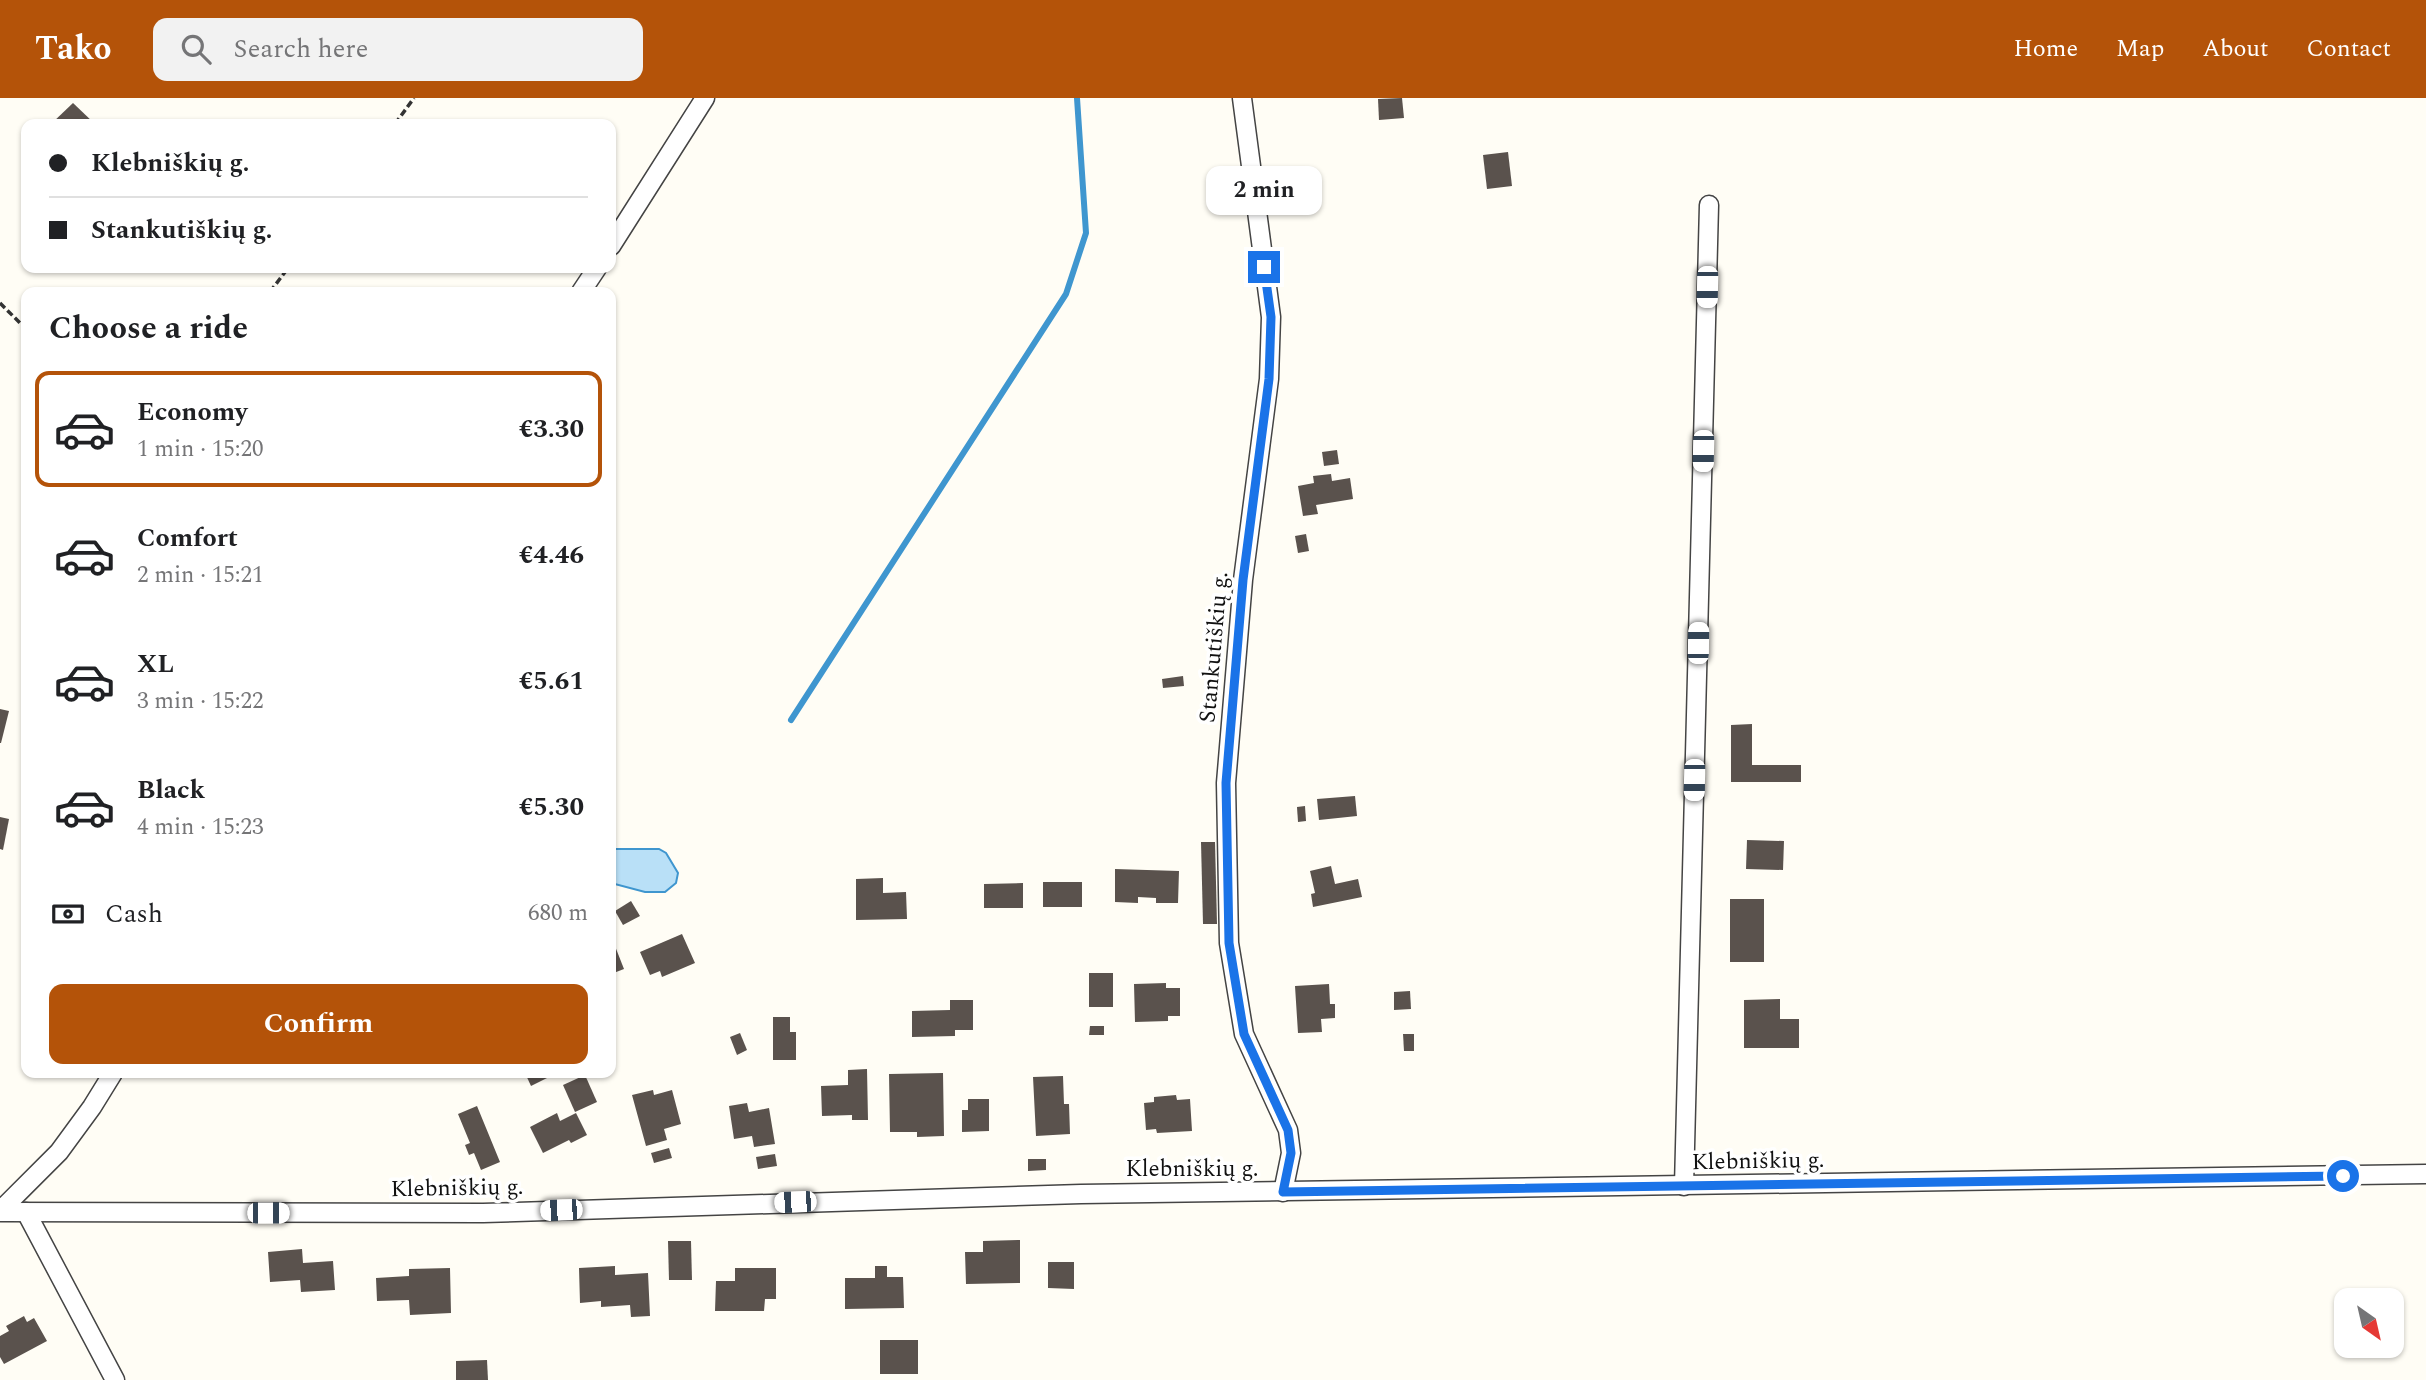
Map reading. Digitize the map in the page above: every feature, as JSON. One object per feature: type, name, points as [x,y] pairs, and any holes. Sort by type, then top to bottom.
[{"type":"street","points":[[616,238],[705,98]]},
{"type":"street","name":"Stankutiškių g.","points":[[1242,98],[1271,317],[1269,379],[1243,580],[1226,783],[1229,943],[1244,1034],[1288,1130],[1291,1153],[1283,1192]]},
{"type":"street","points":[[1684,1186],[1709,205]]},
{"type":"street","points":[[0,1212],[59,1152],[110,1078]]},
{"type":"street","name":"Klebniškių g.","points":[[0,1212],[483,1213],[1000,1196],[2426,1174]]},
{"type":"street","points":[[26,1212],[115,1380]]},
{"type":"path","points":[[399,119],[414,98]]},
{"type":"path","points":[[0,303],[21,324]]},
{"type":"water","points":[[616,849],[659,849],[666,853],[678,873],[676,883],[665,892],[645,892],[616,884]]},
{"type":"building","points":[[1402,98],[1404,118],[1379,120],[1378,99]]},
{"type":"building","points":[[73,103],[90,119],[56,119]]},
{"type":"building","points":[[1508,152],[1512,186],[1487,189],[1483,155]]},
{"type":"building","points":[[1337,450],[1339,464],[1324,466],[1322,452]]},
{"type":"building","points":[[1331,474],[1332,481],[1350,478],[1353,499],[1316,505],[1318,514],[1303,516],[1298,486],[1314,483],[1313,476]]},
{"type":"building","points":[[1306,534],[1309,551],[1298,553],[1295,536]]},
{"type":"building","points":[[1183,676],[1184,686],[1163,688],[1162,679]]},
{"type":"building","points":[[0,709],[9,711],[1,743],[0,743]]},
{"type":"building","points":[[1752,724],[1752,765],[1801,765],[1801,782],[1731,782],[1731,725]]},
{"type":"building","points":[[1355,796],[1357,816],[1319,820],[1317,799]]},
{"type":"building","points":[[1305,806],[1306,821],[1298,822],[1297,807]]},
{"type":"building","points":[[0,817],[9,819],[3,850],[0,849]]},
{"type":"building","points":[[1747,840],[1784,841],[1783,870],[1746,869]]},
{"type":"building","points":[[1201,842],[1215,842],[1217,924],[1203,924]]},
{"type":"building","points":[[1331,866],[1335,884],[1358,879],[1362,897],[1313,907],[1311,894],[1315,893],[1310,871]]},
{"type":"building","points":[[1115,869],[1179,871],[1178,903],[1156,903],[1156,898],[1138,897],[1138,903],[1115,902]]},
{"type":"building","points":[[883,878],[883,893],[906,892],[907,919],[856,920],[856,879]]},
{"type":"building","points":[[1043,882],[1082,882],[1082,907],[1043,907]]},
{"type":"building","points":[[1023,883],[1023,908],[984,908],[984,884]]},
{"type":"building","points":[[1730,899],[1764,899],[1764,962],[1730,962]]},
{"type":"building","points":[[631,901],[640,916],[623,925],[616,910]]},
{"type":"building","points":[[682,934],[695,963],[662,977],[660,971],[650,975],[640,952]]},
{"type":"building","points":[[616,949],[624,969],[616,972]]},
{"type":"building","points":[[1089,973],[1113,973],[1113,1007],[1089,1007]]},
{"type":"building","points":[[1166,983],[1166,988],[1180,988],[1180,1016],[1168,1016],[1168,1021],[1135,1022],[1134,984]]},
{"type":"building","points":[[1329,984],[1330,1004],[1335,1004],[1335,1018],[1321,1019],[1322,1032],[1298,1033],[1295,986]]},
{"type":"building","points":[[1410,991],[1411,1009],[1394,1010],[1394,992]]},
{"type":"building","points":[[1780,999],[1780,1019],[1799,1019],[1799,1048],[1744,1048],[1744,1000]]},
{"type":"building","points":[[950,1000],[973,1000],[973,1030],[955,1030],[955,1036],[912,1037],[912,1011],[950,1010]]},
{"type":"building","points":[[773,1017],[790,1017],[790,1032],[796,1032],[796,1060],[773,1060]]},
{"type":"building","points":[[1090,1026],[1104,1026],[1104,1035],[1089,1035]]},
{"type":"building","points":[[740,1033],[747,1050],[737,1055],[730,1037]]},
{"type":"building","points":[[1403,1034],[1414,1034],[1414,1051],[1404,1051]]},
{"type":"building","points":[[867,1069],[868,1120],[852,1120],[852,1115],[822,1116],[821,1086],[848,1085],[848,1070]]},
{"type":"building","points":[[943,1073],[944,1136],[917,1137],[917,1132],[890,1132],[889,1074]]},
{"type":"building","points":[[1063,1076],[1064,1104],[1069,1104],[1070,1134],[1036,1136],[1033,1077]]},
{"type":"building","points":[[527,1078],[547,1078],[531,1086]]},
{"type":"building","points":[[578,1078],[586,1078],[597,1102],[575,1112],[563,1085]]},
{"type":"building","points":[[653,1090],[654,1095],[672,1090],[681,1124],[664,1129],[667,1140],[646,1146],[632,1095]]},
{"type":"building","points":[[1176,1095],[1177,1100],[1190,1099],[1192,1131],[1157,1133],[1156,1129],[1146,1130],[1144,1103],[1154,1102],[1154,1097]]},
{"type":"building","points":[[968,1099],[989,1099],[989,1131],[962,1132],[962,1110],[968,1110]]},
{"type":"building","points":[[747,1103],[749,1112],[769,1108],[775,1144],[754,1147],[752,1136],[734,1139],[729,1106]]},
{"type":"building","points":[[477,1106],[500,1162],[481,1170],[474,1153],[469,1155],[465,1145],[470,1143],[458,1114]]},
{"type":"building","points":[[557,1113],[560,1121],[576,1113],[587,1135],[571,1143],[569,1140],[543,1153],[530,1127]]},
{"type":"building","points":[[669,1148],[672,1158],[654,1163],[651,1153]]},
{"type":"building","points":[[775,1154],[777,1166],[758,1169],[756,1157]]},
{"type":"building","points":[[1028,1159],[1046,1159],[1046,1170],[1028,1171]]},
{"type":"building","points":[[1020,1240],[1020,1283],[966,1284],[965,1252],[983,1252],[983,1241]]},
{"type":"building","points":[[668,1241],[691,1241],[692,1280],[669,1280]]},
{"type":"building","points":[[302,1249],[303,1263],[333,1261],[335,1290],[301,1292],[300,1280],[270,1282],[268,1252]]},
{"type":"building","points":[[1048,1262],[1074,1262],[1074,1289],[1048,1288]]},
{"type":"building","points":[[615,1266],[615,1275],[648,1273],[650,1316],[631,1317],[630,1305],[601,1307],[601,1301],[580,1303],[579,1268]]},
{"type":"building","points":[[875,1266],[887,1266],[887,1277],[903,1277],[904,1308],[845,1309],[845,1278],[875,1278]]},
{"type":"building","points":[[450,1268],[451,1313],[410,1315],[409,1300],[377,1301],[376,1278],[409,1276],[409,1269]]},
{"type":"building","points":[[735,1268],[776,1268],[776,1299],[765,1299],[764,1311],[715,1311],[716,1281],[735,1281]]},
{"type":"building","points":[[24,1316],[27,1322],[34,1318],[47,1341],[4,1364],[0,1357],[0,1336],[9,1331],[6,1326]]},
{"type":"building","points":[[880,1340],[918,1340],[918,1374],[880,1374]]},
{"type":"building","points":[[487,1360],[488,1380],[456,1380],[456,1361]]},
{"type":"waterway","points":[[791,720],[1066,294],[1086,233],[1077,98]]},
{"type":"route","points":[[1264,267],[1271,317],[1269,379],[1243,580],[1226,783],[1229,943],[1244,1034],[1288,1130],[1291,1153],[1283,1192],[2343,1176]]}]
